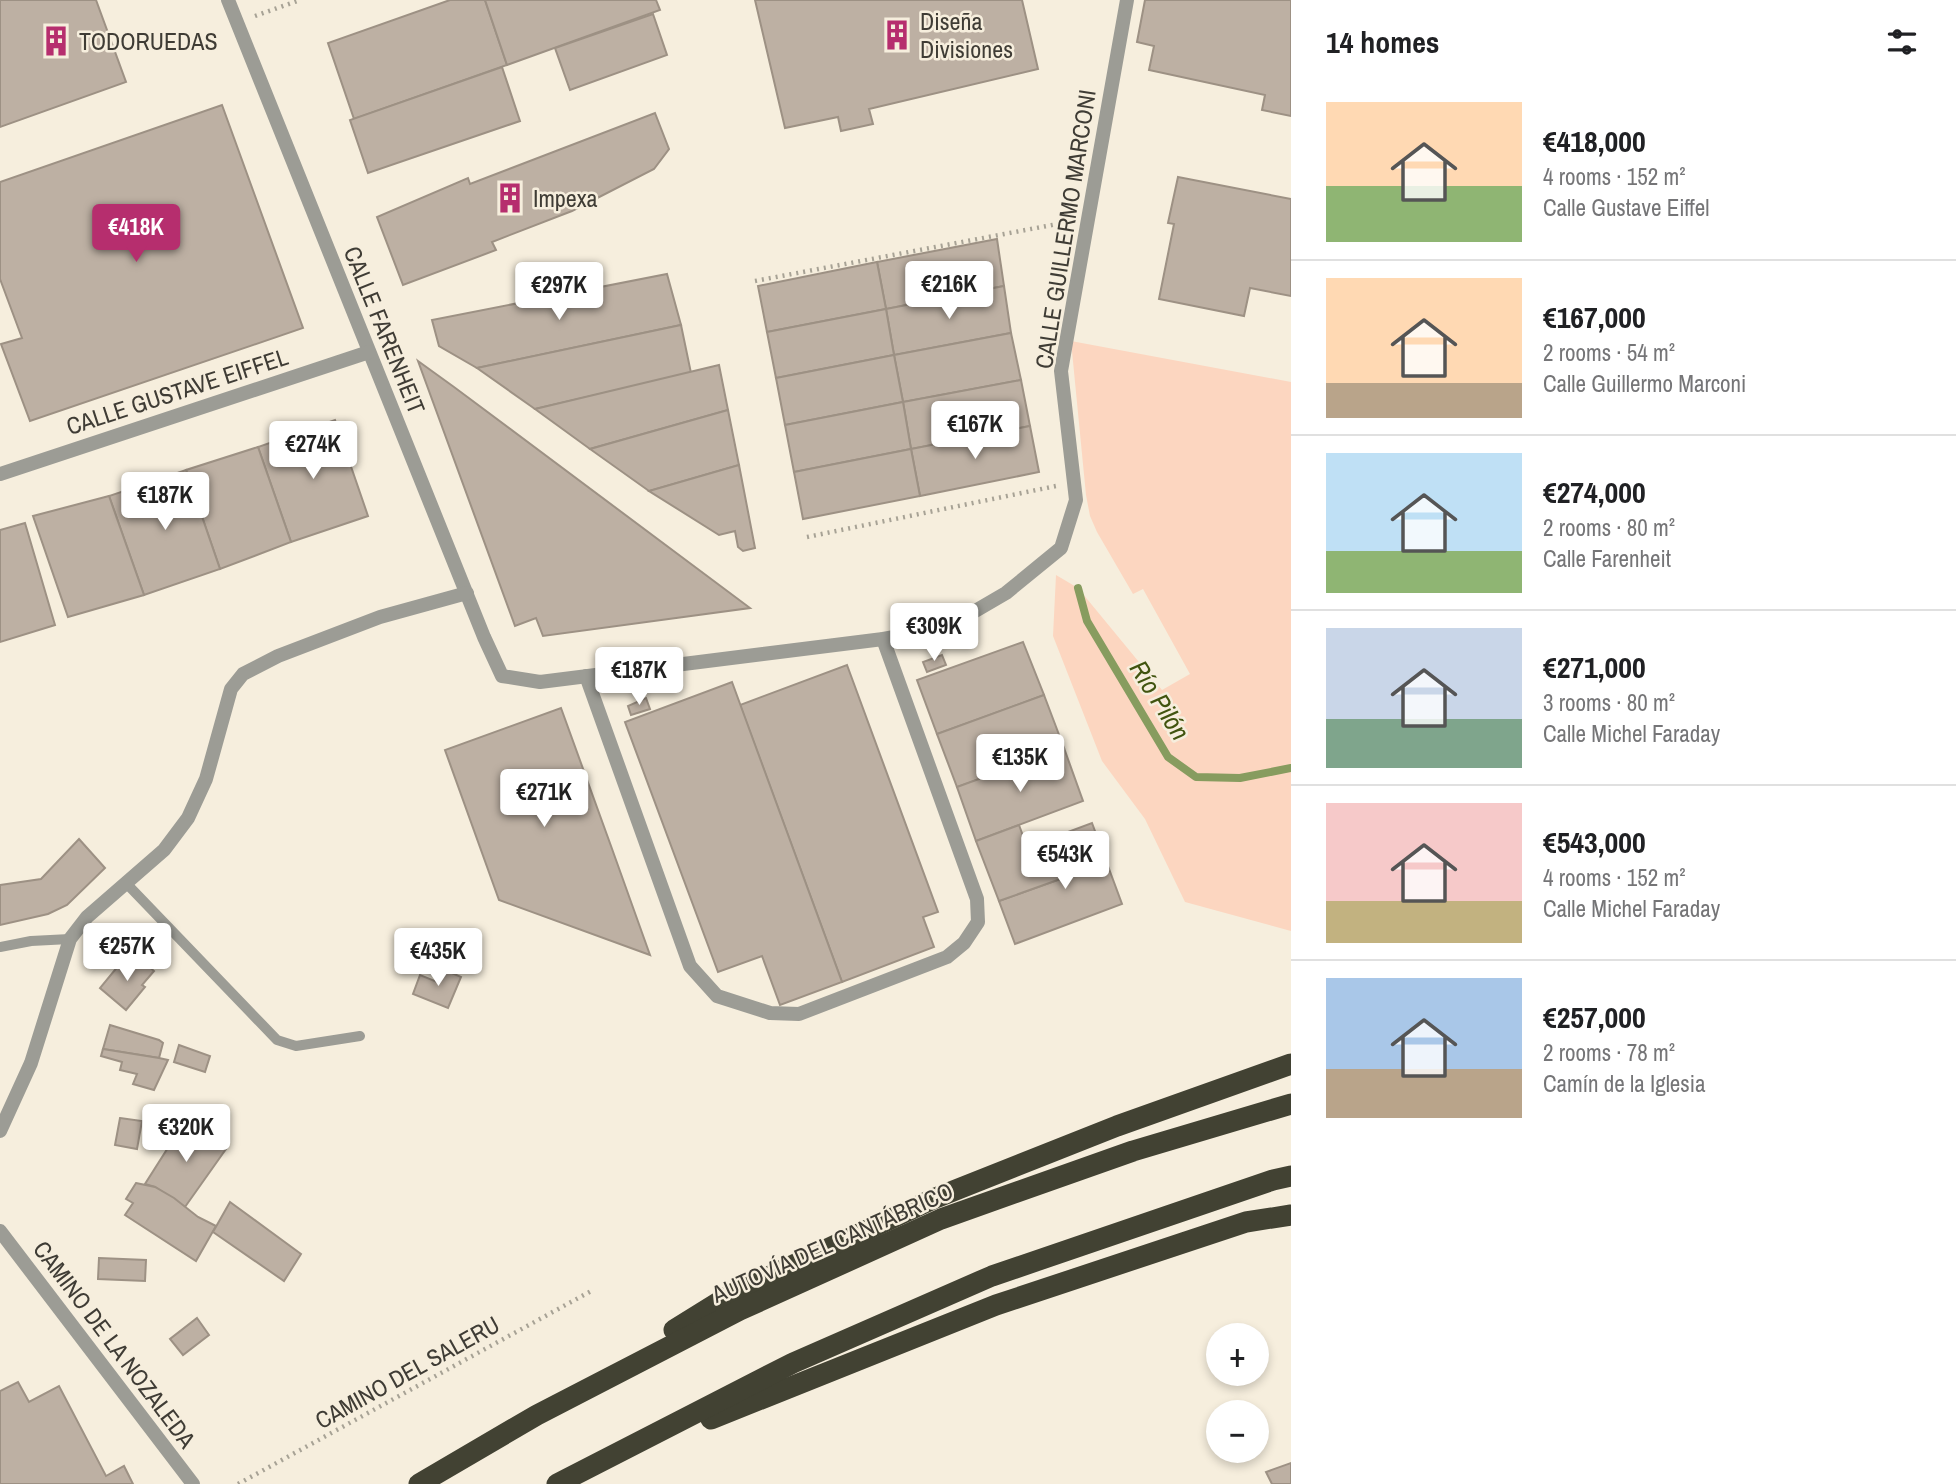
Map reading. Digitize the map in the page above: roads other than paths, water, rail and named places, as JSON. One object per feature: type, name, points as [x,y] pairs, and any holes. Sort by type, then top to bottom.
[{"type":"highway","points":[[537,1415],[732,1294],[920,1205],[1117,1126],[1291,1064]]},
{"type":"highway","name":"AUTOVÍA DEL CANTÁBRICO","points":[[419,1484],[537,1415],[740,1310],[941,1219],[1133,1151],[1291,1104]]},
{"type":"highway","points":[[557,1484],[793,1363],[992,1276],[1291,1176]]},
{"type":"highway","points":[[579,1471],[996,1305],[1246,1222],[1291,1215]]},
{"type":"street","name":"CALLE FARENHEIT","points":[[228,0],[484,638],[502,676],[540,682],[586,676]]},
{"type":"street","name":"CALLE GUILLERMO MARCONI","points":[[883,639],[946,628],[1006,593],[1061,548],[1076,500],[1061,371],[1127,0]]},
{"type":"street","name":"CALLE GUSTAVE EIFFEL","points":[[0,474],[369,352]]},
{"type":"street","points":[[0,1131],[31,1063],[71,939],[87,918],[164,850],[188,818],[206,779],[231,689],[243,674],[278,656],[380,617],[467,593]]},
{"type":"street","points":[[883,639],[977,899],[978,922],[964,943],[947,957],[799,1014],[770,1013],[717,996],[690,966],[586,676],[883,639]]},
{"type":"street","name":"CAMINO DE LA NOZALEDA","points":[[0,1231],[193,1484]]},
{"type":"lane","points":[[125,882],[277,1040],[296,1046],[360,1036]]},
{"type":"lane","points":[[0,947],[31,941],[71,939]]},
{"type":"waterway","name":"Río Pilón","points":[[1078,588],[1087,621],[1168,757],[1196,777],[1240,778],[1291,768]]},
{"type":"place","name":"Diseña Divisiones","points":[[897,35]]},
{"type":"place","name":"TODORUEDAS","points":[[56,41]]},
{"type":"place","name":"Impexa","points":[[510,198]]}]
